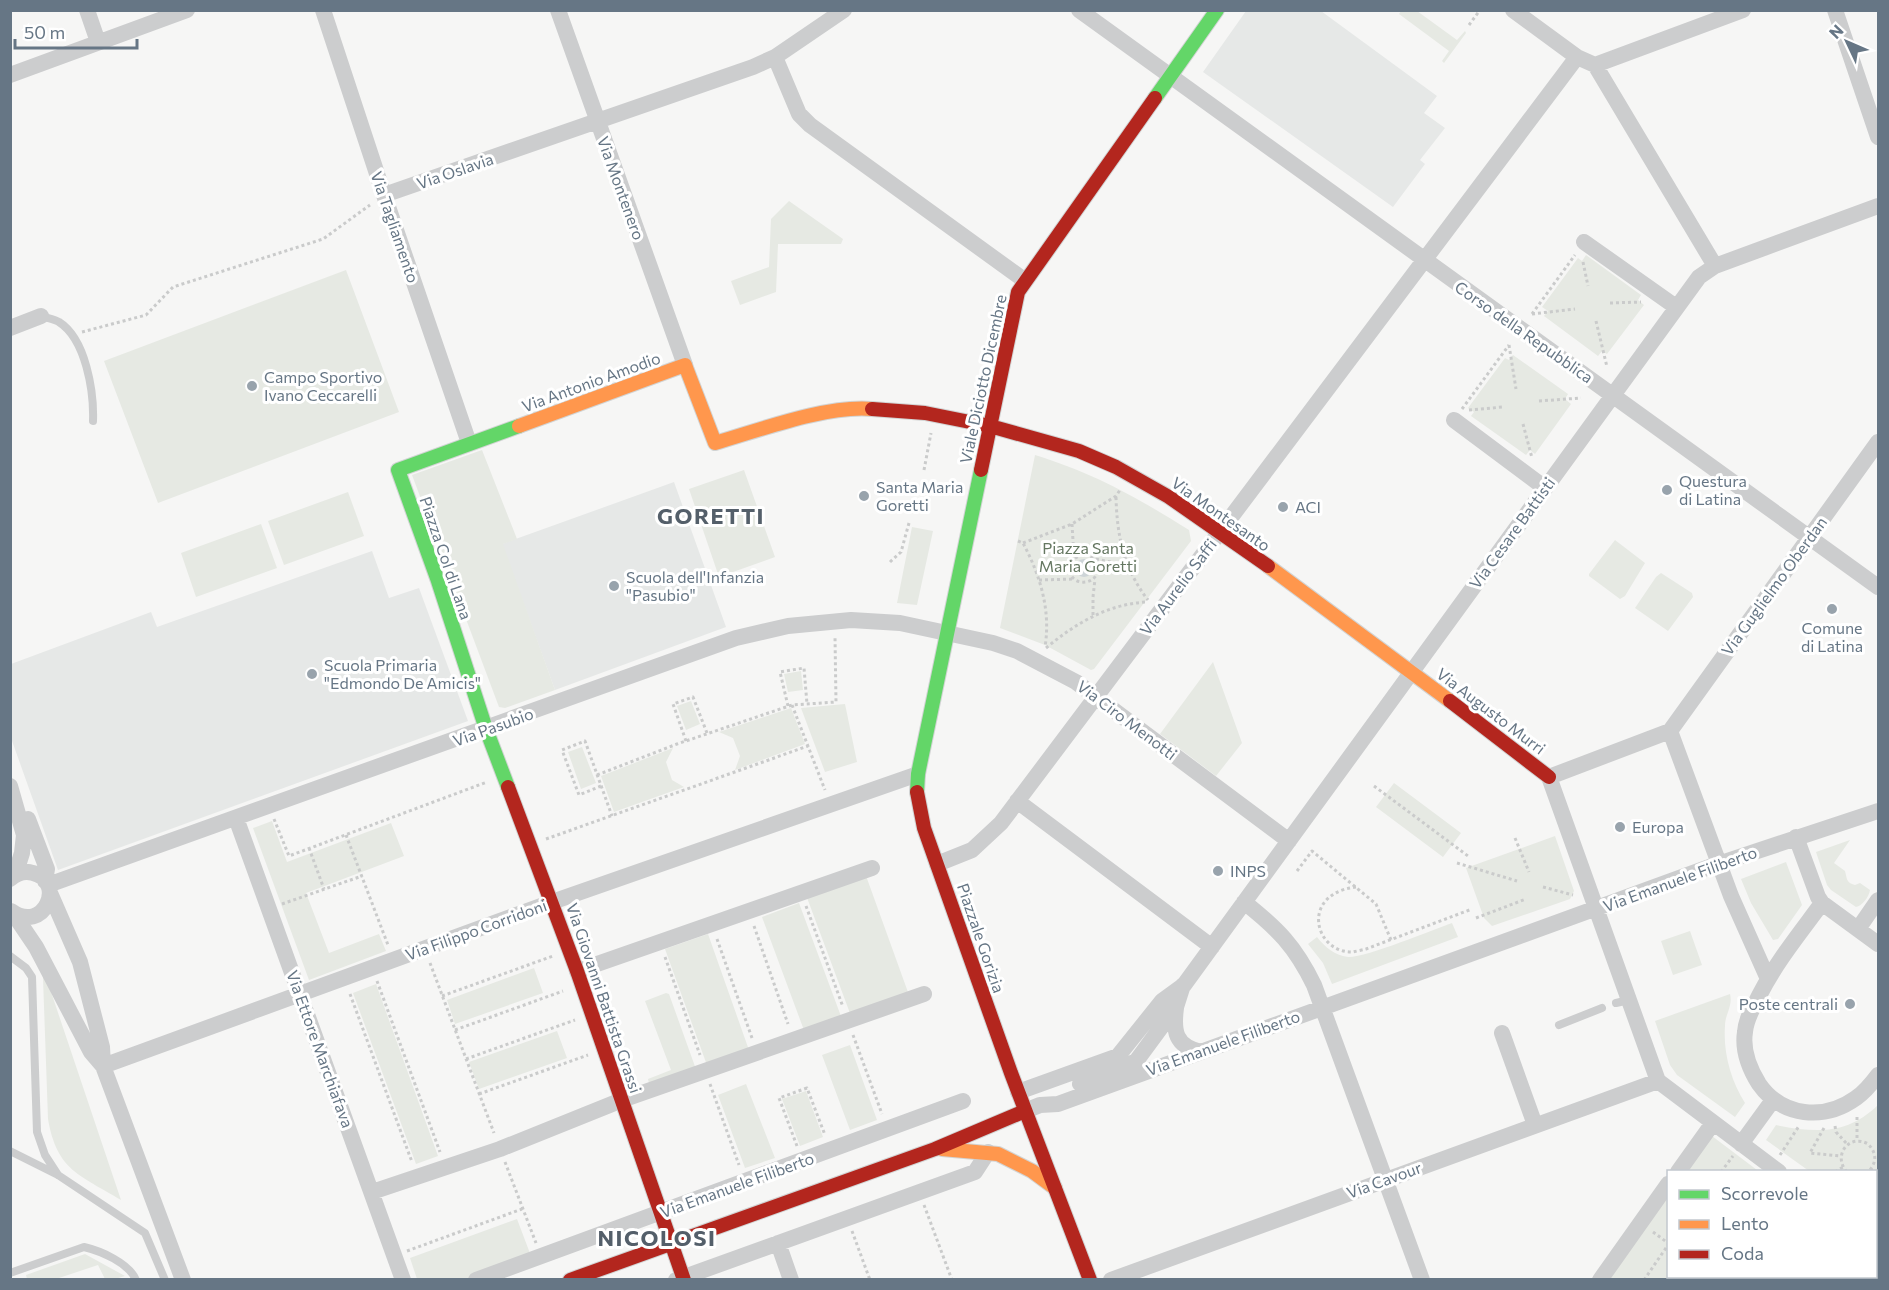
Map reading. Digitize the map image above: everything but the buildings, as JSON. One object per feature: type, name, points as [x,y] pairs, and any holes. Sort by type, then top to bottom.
[{"type":"street","points":[[87,10],[98,42]]},
{"type":"street","points":[[10,75],[188,10]]},
{"type":"street","name":"Via Tagliamento","points":[[323,10],[469,443]]},
{"type":"street","name":"Via Montenero","points":[[558,10],[685,365]]},
{"type":"street","name":"Via Oslavia","points":[[384,195],[753,67],[775,57],[844,10]]},
{"type":"street","name":"Corso della Repubblica","points":[[1078,10],[1878,587]]},
{"type":"street","name":"Viale Diciotto Dicembre","points":[[918,774],[1016,300],[1024,280],[1217,10]]},
{"type":"street","points":[[1513,10],[1577,57],[1595,65],[1714,266]]},
{"type":"street","points":[[1595,65],[1743,10]]},
{"type":"street","points":[[1835,10],[1878,137]]},
{"type":"street","points":[[775,57],[799,114],[810,125],[1024,280]]},
{"type":"street","name":"Via Aurelio Saffi","points":[[937,864],[972,850],[1001,823],[1577,57]]},
{"type":"street","name":"Via Cesare Battisti","points":[[1184,985],[1699,277],[1714,266],[1878,206]]},
{"type":"street","points":[[1582,245],[1676,307]]},
{"type":"street","points":[[10,328],[41,316]]},
{"type":"street","name":"Via Antonio Amodio","points":[[469,443],[685,365],[715,443],[808,416],[862,408],[925,412],[990,426]]},
{"type":"street","points":[[1458,416],[1545,488]]},
{"type":"street","name":"Via Montesanto","points":[[990,426],[1079,451],[1116,467],[1169,497],[1220,531],[1412,672]]},
{"type":"street","name":"Via Guglielmo Oberdan","points":[[1670,731],[1878,442]]},
{"type":"street","name":"Piazza Col di Lana","points":[[469,443],[398,470],[438,580],[486,729]]},
{"type":"street","name":"Via Pasubio","points":[[48,886],[736,638],[788,626],[835,620],[900,623],[947,633]]},
{"type":"street","name":"Via Ciro Menotti","points":[[947,633],[993,643],[1031,656],[1060,672],[1096,696],[1289,841]]},
{"type":"street","name":"Via Augusto Murri","points":[[1412,672],[1549,777]]},
{"type":"street","name":"Via Giovanni Battista Grassi","points":[[486,729],[531,844],[605,1049],[681,1279]]},
{"type":"street","points":[[1768,979],[1731,896],[1670,731],[1549,777],[1597,909],[1622,1002],[1658,1081],[1713,1123],[1739,1147],[1774,1167]]},
{"type":"street","name":"Via Filippo Corridoni","points":[[103,1066],[552,902],[918,774]]},
{"type":"street","name":"Piazzale Gorizia","points":[[918,774],[919,811],[937,864],[1018,1092],[1033,1108],[1056,1189],[1090,1280]]},
{"type":"street","points":[[13,793],[24,835],[22,853],[13,877]]},
{"type":"street","points":[[12,911],[27,917],[41,913],[46,907],[48,886],[47,869],[27,816],[13,793]]},
{"type":"street","points":[[1017,801],[1212,947]]},
{"type":"street","name":"Via Emanuele Filiberto","points":[[570,1280],[670,1242],[935,1149],[1033,1108],[1058,1104],[1719,864],[1878,811]]},
{"type":"street","name":"Via Ettore Marchiafava","points":[[236,818],[403,1280]]},
{"type":"street","points":[[1796,837],[1822,903],[1878,944]]},
{"type":"street","points":[[579,977],[712,923],[872,868]]},
{"type":"street","points":[[13,877],[20,873],[33,873],[48,886],[80,962],[102,1047],[103,1066]]},
{"type":"street","points":[[1858,929],[1878,900]]},
{"type":"street","points":[[1244,902],[1281,933],[1304,963],[1422,1280]]},
{"type":"street","points":[[1822,903],[1774,967],[1747,1020],[1745,1046],[1751,1072],[1773,1100],[1791,1110],[1803,1113],[1831,1110],[1856,1098],[1878,1075]]},
{"type":"street","points":[[12,911],[36,947],[92,1052],[103,1066],[183,1280]]},
{"type":"street","points":[[1018,1092],[1118,1056],[1162,1001],[1184,985]]},
{"type":"street","points":[[1184,985],[1176,1007],[1174,1024],[1176,1036],[1183,1045],[1201,1052]]},
{"type":"street","points":[[372,1192],[500,1149],[622,1101],[924,994]]},
{"type":"street","points":[[1033,1108],[1055,1094],[1132,1064],[1176,1007]]},
{"type":"street","points":[[1502,1033],[1535,1125]]},
{"type":"street","name":"Via Cavour","points":[[1110,1280],[1658,1081]]},
{"type":"street","points":[[1739,1147],[1773,1100]]},
{"type":"street","name":"Via Emanuele Filiberto","points":[[476,1280],[963,1101]]},
{"type":"street","points":[[1679,1170],[1713,1123]]},
{"type":"street","points":[[935,1149],[988,1152],[1006,1157],[1032,1171],[1056,1189]]},
{"type":"street","points":[[681,1279],[975,1173],[988,1152]]},
{"type":"street","points":[[1600,1280],[1667,1185]]},
{"type":"street","points":[[778,1243],[791,1280]]},
{"type":"lane","points":[[41,316],[59,322],[72,335],[87,363],[94,399],[93,421]]},
{"type":"lane","points":[[10,818],[13,793]]},
{"type":"lane","points":[[10,957],[26,968],[32,977],[37,1132],[45,1155],[58,1175]]},
{"type":"lane","points":[[1559,1025],[1602,1008]]},
{"type":"lane","points":[[10,1151],[58,1175],[137,1226],[151,1243],[165,1280]]},
{"type":"lane","points":[[137,1226],[152,1227],[156,1223],[159,1211]]},
{"type":"lane","points":[[10,1273],[84,1247],[128,1268],[136,1280]]},
{"type":"path","points":[[1469,25],[1480,10]]},
{"type":"path","points":[[72,335],[146,315],[173,287],[323,239],[384,195]]},
{"type":"path","points":[[1582,245],[1588,286]]},
{"type":"path","points":[[1575,309],[1532,314],[1582,245]]},
{"type":"path","points":[[1610,303],[1644,302]]},
{"type":"path","points":[[1596,321],[1607,367]]},
{"type":"path","points":[[1458,416],[1509,345],[1516,389]]},
{"type":"path","points":[[1539,401],[1581,398]]},
{"type":"path","points":[[1458,416],[1503,407]]},
{"type":"path","points":[[1523,424],[1533,462]]},
{"type":"path","points":[[924,470],[933,426]]},
{"type":"path","points":[[1018,541],[1023,543],[1071,524],[1116,496],[1123,486]]},
{"type":"path","points":[[1023,543],[1044,596],[1047,618],[1045,648],[1094,615],[1129,603],[1149,602],[1135,584],[1126,565],[1116,520],[1116,496]]},
{"type":"path","points":[[890,562],[901,552],[909,522]]},
{"type":"path","points":[[1071,524],[1074,557],[1069,566],[1074,579]]},
{"type":"path","points":[[1074,557],[1083,554],[1095,559],[1126,565]]},
{"type":"path","points":[[1094,615],[1093,597],[1098,568],[1095,559]]},
{"type":"path","points":[[1039,580],[1074,579],[1083,583],[1095,577]]},
{"type":"path","points":[[597,775],[686,741],[790,706],[836,702],[835,620]]},
{"type":"path","points":[[807,704],[804,668],[780,672],[790,706],[831,805]]},
{"type":"path","points":[[680,695],[682,701]]},
{"type":"path","points":[[686,741],[673,704],[693,697],[707,734]]},
{"type":"path","points":[[601,786],[579,795],[562,750],[585,741],[612,816]]},
{"type":"path","points":[[531,844],[808,746]]},
{"type":"path","points":[[268,807],[289,856],[503,776]]},
{"type":"path","points":[[1374,786],[1468,856]]},
{"type":"path","points":[[346,835],[394,960]]},
{"type":"path","points":[[1515,838],[1529,872]]},
{"type":"path","points":[[309,848],[324,889]]},
{"type":"path","points":[[1298,871],[1312,851],[1376,904],[1391,940]]},
{"type":"path","points":[[1457,863],[1516,881]]},
{"type":"path","points":[[270,909],[362,876]]},
{"type":"path","points":[[1356,887],[1340,890],[1324,902],[1318,922],[1319,931],[1324,939],[1331,945],[1352,952],[1391,940],[1472,909]]},
{"type":"path","points":[[1544,887],[1573,895]]},
{"type":"path","points":[[1476,918],[1526,898]]},
{"type":"path","points":[[749,911],[794,1040]]},
{"type":"path","points":[[712,923],[758,1054]]},
{"type":"path","points":[[442,996],[570,951]]},
{"type":"path","points":[[430,963],[541,1256]]},
{"type":"path","points":[[372,968],[446,1168]]},
{"type":"path","points":[[455,1030],[579,977]]},
{"type":"path","points":[[345,978],[417,1178]]},
{"type":"path","points":[[466,1059],[592,1014]]},
{"type":"path","points":[[479,1094],[605,1049]]},
{"type":"path","points":[[798,1148],[779,1098],[807,1088],[830,1150]]},
{"type":"path","points":[[1857,1117],[1857,1140]]},
{"type":"path","points":[[1774,1167],[1799,1126]]},
{"type":"path","points":[[1835,1126],[1836,1132],[1847,1144]]},
{"type":"path","points":[[1824,1128],[1810,1153],[1840,1156]]},
{"type":"path","points":[[1845,1170],[1840,1156],[1847,1144],[1857,1140],[1873,1149],[1875,1162],[1870,1170]]},
{"type":"path","points":[[1722,1170],[1739,1147]]},
{"type":"path","points":[[1873,1149],[1878,1148]]},
{"type":"path","points":[[1838,1170],[1843,1167]]},
{"type":"path","points":[[920,1192],[952,1280]]},
{"type":"path","points":[[394,1255],[522,1209]]},
{"type":"path","points":[[847,1218],[870,1280]]},
{"type":"path","points":[[1654,1226],[1653,1232],[1667,1243]]},
{"type":"path","points":[[1644,1280],[1667,1246]]},
{"type":"shaded area","points":[[1246,11],[1321,11],[1437,96],[1424,113],[1445,128],[1420,160],[1425,164],[1393,207],[1203,72]]},
{"type":"shaded area","name":"Scuola dell'Infanzia \"Pasubio\"","points":[[674,482],[726,627],[555,690],[502,544]]},
{"type":"shaded area","points":[[372,551],[389,598],[419,588],[468,721],[58,870],[11,738],[11,664],[151,612],[157,627]]},
{"type":"shaded area","points":[[1084,559],[1090,562],[1093,568],[1090,574],[1084,577],[1078,574],[1075,568],[1078,562]]},
{"type":"green space","points":[[1401,11],[1417,11],[1457,40],[1465,31],[1466,33],[1444,63],[1442,61],[1449,51],[1399,14]]},
{"type":"green space","points":[[789,201],[843,239],[841,244],[778,244],[776,292],[740,305],[731,281],[769,267],[771,219]]},
{"type":"green space","points":[[1586,255],[1641,295],[1638,300],[1644,305],[1607,354],[1602,351],[1598,356],[1544,316],[1548,311],[1542,307],[1578,258],[1582,261]]},
{"type":"green space","name":"Campo Sportivo Ivano Ceccarelli","points":[[346,270],[399,412],[158,503],[104,361]]},
{"type":"green space","points":[[1513,355],[1568,394],[1565,399],[1571,404],[1535,454],[1530,450],[1526,455],[1471,416],[1474,412],[1468,408],[1505,358],[1509,360]]},
{"type":"green space","points":[[482,450],[517,539],[503,544],[555,690],[505,708],[499,707],[412,475]]},
{"type":"green space","name":"Piazza Santa Maria Goretti","points":[[1035,455],[1115,487],[1189,530],[1191,541],[1091,670],[1045,645],[1000,628]]},
{"type":"green space","points":[[744,470],[775,557],[719,577],[689,489]]},
{"type":"green space","points":[[348,492],[364,536],[284,565],[268,521]]},
{"type":"green space","points":[[261,524],[277,568],[196,597],[181,553]]},
{"type":"green space","points":[[912,527],[933,531],[917,605],[897,603]]},
{"type":"green space","points":[[1615,540],[1645,563],[1625,596],[1620,599],[1589,576]]},
{"type":"green space","points":[[1661,573],[1692,593],[1693,597],[1668,631],[1635,608]]},
{"type":"green space","points":[[1213,662],[1242,743],[1216,776],[1160,734]]},
{"type":"green space","points":[[801,671],[803,690],[788,692],[784,674]]},
{"type":"green space","points":[[691,701],[700,724],[686,730],[677,706]]},
{"type":"green space","points":[[845,704],[857,762],[825,772],[801,708]]},
{"type":"green space","points":[[791,708],[805,744],[735,770],[740,756],[733,738],[719,732]]},
{"type":"green space","points":[[582,747],[596,783],[581,789],[568,752]]},
{"type":"green space","points":[[673,748],[666,762],[672,780],[684,787],[614,812],[601,776]]},
{"type":"green space","points":[[1394,783],[1461,833],[1443,857],[1376,807]]},
{"type":"green space","points":[[272,821],[287,862],[391,823],[404,856],[306,893],[329,953],[379,934],[386,951],[309,980],[253,828]]},
{"type":"green space","points":[[1555,836],[1574,891],[1570,899],[1492,926],[1484,918],[1466,868]]},
{"type":"green space","points":[[1850,840],[1834,863],[1845,871],[1850,883],[1855,885],[1860,883],[1870,890],[1865,901],[1856,907],[1827,885],[1816,852]]},
{"type":"green space","points":[[1786,862],[1802,905],[1778,939],[1773,940],[1751,903],[1741,879]]},
{"type":"green space","points":[[865,873],[909,995],[851,1016],[806,895]]},
{"type":"green space","points":[[799,903],[842,1019],[805,1033],[762,917]]},
{"type":"green space","points":[[1452,923],[1458,937],[1332,984],[1323,963],[1308,944],[1317,937],[1334,952],[1348,957],[1357,956],[1383,949]]},
{"type":"green space","points":[[1690,931],[1702,965],[1673,975],[1661,941]]},
{"type":"green space","points":[[708,934],[750,1053],[708,1068],[665,949]]},
{"type":"green space","points":[[534,968],[543,993],[455,1024],[447,1000]]},
{"type":"green space","points":[[46,977],[121,1200],[72,1170],[57,1150],[52,1136],[48,1119],[43,978]]},
{"type":"green space","points":[[376,984],[438,1156],[416,1164],[353,993]]},
{"type":"green space","points":[[669,994],[697,1072],[650,1088],[648,1079],[671,1070],[645,1001]]},
{"type":"green space","points":[[1730,994],[1725,1022],[1725,1046],[1732,1076],[1745,1103],[1735,1117],[1677,1075],[1670,1065],[1655,1021]]},
{"type":"green space","points":[[557,1031],[567,1058],[479,1089],[469,1062]]},
{"type":"green space","points":[[850,1045],[877,1120],[850,1130],[822,1055]]},
{"type":"green space","points":[[746,1084],[775,1158],[745,1168],[718,1095]]},
{"type":"green space","points":[[806,1091],[823,1137],[800,1146],[782,1099]]},
{"type":"green space","points":[[1878,1105],[1878,1218],[1877,1170],[1808,1170],[1766,1140],[1776,1125],[1804,1129],[1830,1129],[1843,1127],[1866,1115]]},
{"type":"green space","points":[[1712,1136],[1757,1170],[1684,1170]]},
{"type":"green space","points":[[1667,1191],[1667,1278],[1683,1278],[1682,1280],[1604,1280]]},
{"type":"green space","points":[[517,1219],[531,1256],[466,1280],[417,1279],[410,1258]]},
{"type":"green space","points":[[85,1254],[125,1276],[105,1279],[98,1265],[56,1279],[27,1279],[26,1275]]},
{"type":"traffic: fast","points":[[1155,98],[1217,10]]},
{"type":"traffic: fast","points":[[508,787],[398,470],[519,426]]},
{"type":"traffic: fast","points":[[917,792],[918,774],[981,470]]},
{"type":"traffic: slow","points":[[519,426],[685,365],[715,443],[772,425],[814,415],[834,411],[872,409]]},
{"type":"traffic: slow","points":[[1268,566],[1450,701]]},
{"type":"traffic: slow","points":[[942,1149],[998,1154],[1032,1171],[1055,1188]]},
{"type":"traffic: jam","points":[[981,470],[1018,292],[1155,98]]},
{"type":"traffic: jam","points":[[872,409],[925,413],[990,426],[1079,451],[1116,467],[1169,497],[1268,566]]},
{"type":"traffic: jam","points":[[1450,701],[1549,777]]},
{"type":"traffic: jam","points":[[508,787],[577,971],[684,1280]]},
{"type":"traffic: jam","points":[[917,792],[924,828],[1011,1073],[1090,1280]]},
{"type":"traffic: jam","points":[[570,1280],[935,1149],[1025,1111]]},
{"type":"place","name":"Campo Sportivo Ivano Ceccarelli","points":[[252,386]]},
{"type":"place","name":"Questura di Latina","points":[[1667,490]]},
{"type":"place","name":"Santa Maria Goretti","points":[[864,496]]},
{"type":"place","name":"ACI","points":[[1283,507]]},
{"type":"place","name":"Scuola dell'Infanzia \"Pasubio\"","points":[[614,586]]},
{"type":"place","name":"Comune di Latina","points":[[1832,609]]},
{"type":"place","name":"Scuola Primaria \"Edmondo De Amicis\"","points":[[312,674]]},
{"type":"place","name":"Europa","points":[[1620,827]]},
{"type":"place","name":"INPS","points":[[1218,871]]},
{"type":"place","name":"Poste centrali","points":[[1850,1004]]},
{"type":"district","name":"GORETTI","points":[[711,516]]},
{"type":"district","name":"NICOLOSI","points":[[657,1238]]}]
